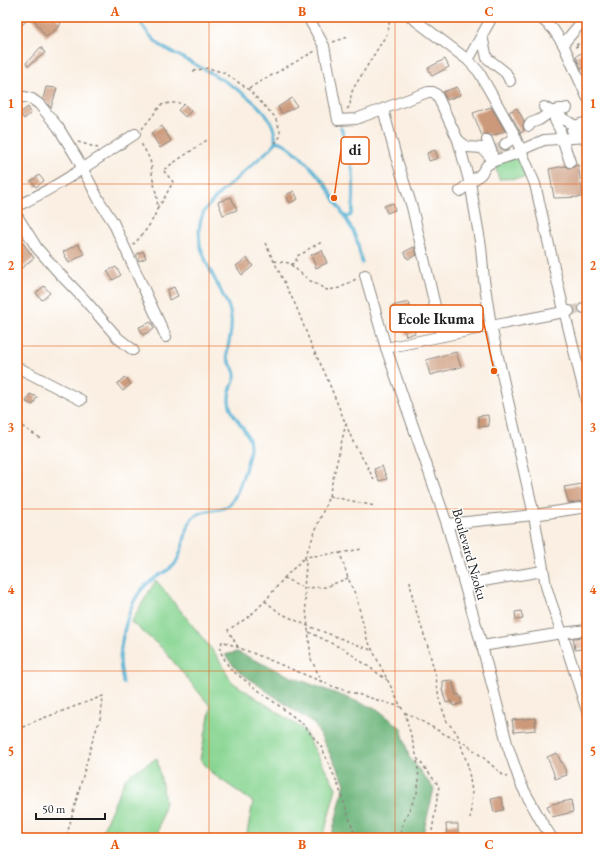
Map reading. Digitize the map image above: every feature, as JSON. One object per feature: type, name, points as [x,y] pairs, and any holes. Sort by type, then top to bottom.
[{"type":"street","points":[[17,22],[22,17]]},
{"type":"street","points":[[308,17],[324,46],[338,120],[356,119],[428,92],[433,92],[436,95],[458,140],[469,184],[481,247],[491,326],[534,515],[543,571],[550,599],[587,711]]},
{"type":"street","points":[[411,17],[468,60],[479,72],[504,115],[522,151],[535,184],[584,380],[587,403]]},
{"type":"street","points":[[468,60],[492,17]]},
{"type":"street","points":[[540,17],[552,29],[563,44],[587,97]]},
{"type":"street","points":[[563,44],[586,17]]},
{"type":"street","points":[[482,36],[487,58],[506,73],[510,81]]},
{"type":"street","points":[[17,97],[32,99],[39,104],[58,127],[100,202],[113,222],[166,337]]},
{"type":"street","points":[[529,126],[531,123],[540,120],[550,110],[567,108]]},
{"type":"street","points":[[382,109],[412,207],[442,336]]},
{"type":"street","points":[[550,110],[575,126],[587,136]]},
{"type":"street","points":[[550,110],[560,130],[570,162]]},
{"type":"street","points":[[562,138],[575,126],[587,123]]},
{"type":"street","points":[[17,206],[41,194],[82,169],[135,134]]},
{"type":"street","points":[[458,140],[467,147],[482,148],[492,155],[522,151],[544,140],[587,136]]},
{"type":"street","points":[[505,144],[515,137]]},
{"type":"street","points":[[460,191],[481,174],[488,165],[492,155],[487,140]]},
{"type":"street","points":[[473,204],[481,174]]},
{"type":"street","points":[[17,216],[37,248],[118,338],[133,350]]},
{"type":"street","name":"Boulevard Nzoku","points":[[365,275],[386,348],[447,524],[482,646],[508,747],[520,782],[552,838]]},
{"type":"street","points":[[386,348],[567,312]]},
{"type":"street","points":[[17,367],[81,400]]},
{"type":"street","points":[[447,524],[534,515],[587,506]]},
{"type":"street","points":[[465,584],[543,571]]},
{"type":"street","points":[[482,646],[587,630]]},
{"type":"path","points":[[338,120],[350,106],[351,95],[354,89],[388,32],[390,17]]},
{"type":"path","points":[[248,89],[324,46],[348,37]]},
{"type":"path","points":[[587,39],[571,48],[587,43]]},
{"type":"path","points":[[193,71],[208,68],[225,73],[248,89],[275,117],[280,130],[280,137],[275,143]]},
{"type":"path","points":[[157,208],[151,163],[135,134],[143,128],[161,105],[180,103]]},
{"type":"path","points":[[127,253],[153,219],[157,208],[173,182],[163,170],[206,140]]},
{"type":"path","points":[[78,142],[110,151]]},
{"type":"path","points":[[291,265],[296,261],[297,256],[322,242]]},
{"type":"path","points":[[265,243],[296,306],[354,444],[374,480]]},
{"type":"path","points":[[274,261],[289,262],[296,270],[309,280],[327,290],[340,288],[365,275]]},
{"type":"path","points":[[17,423],[40,438]]},
{"type":"path","points":[[238,647],[228,630],[250,616],[305,557],[328,496],[346,423]]},
{"type":"path","points":[[328,496],[375,506]]},
{"type":"path","points":[[305,557],[362,550]]},
{"type":"path","points":[[340,553],[348,578],[356,596],[366,639],[401,707],[409,714],[471,748],[504,776],[520,782]]},
{"type":"path","points":[[305,557],[306,566],[304,588],[311,659],[322,682]]},
{"type":"path","points":[[284,578],[304,588],[326,587],[348,578]]},
{"type":"path","points":[[410,581],[413,601],[436,677],[439,699],[447,722],[457,733],[468,766],[472,792],[470,820]]},
{"type":"path","points":[[265,601],[280,613],[308,626],[371,650]]},
{"type":"path","points":[[308,631],[347,651],[388,681]]},
{"type":"path","points":[[356,838],[338,784],[322,748],[302,723],[230,669],[220,651],[222,641],[337,688],[401,707]]},
{"type":"path","points":[[17,730],[34,722],[104,696],[101,716],[93,739],[66,838]]},
{"type":"path","points":[[399,838],[403,823],[417,793],[419,780],[417,758],[406,712]]},
{"type":"path","points":[[417,758],[438,786],[431,838]]},
{"type":"green space","points":[[522,152],[531,178],[499,179],[494,161]]},
{"type":"green space","points":[[156,580],[217,656],[232,682],[303,729],[336,788],[323,838],[246,838],[253,802],[213,774],[200,759],[211,707],[162,648],[131,622]]},
{"type":"green space","points":[[237,652],[292,677],[377,709],[401,728],[409,757],[434,789],[422,838],[331,838],[345,783],[315,725],[237,670],[225,655]]},
{"type":"green space","points":[[157,758],[165,801],[157,838],[99,838],[126,777]]},
{"type":"building","points":[[32,17],[55,17],[61,22],[59,27],[46,37]]},
{"type":"building","points":[[41,47],[45,53],[28,66],[26,63]]},
{"type":"building","points":[[587,50],[587,66],[581,69],[576,56]]},
{"type":"building","points":[[445,59],[449,67],[432,76],[428,68]]},
{"type":"building","points":[[46,87],[57,88],[51,108],[43,99]]},
{"type":"building","points":[[457,87],[460,95],[447,100],[443,92]]},
{"type":"building","points":[[292,98],[297,106],[282,114],[278,107]]},
{"type":"building","points":[[184,104],[191,111],[185,117],[178,110]]},
{"type":"building","points":[[28,107],[31,113],[24,119],[20,113]]},
{"type":"building","points":[[491,107],[505,131],[492,136],[484,134],[482,136],[473,113]]},
{"type":"building","points":[[517,108],[524,121],[524,130],[521,133],[509,112]]},
{"type":"building","points":[[162,126],[171,141],[160,148],[151,133]]},
{"type":"building","points":[[435,150],[438,158],[429,161],[427,153]]},
{"type":"building","points":[[578,165],[583,197],[554,198],[549,169],[565,166],[572,168]]},
{"type":"building","points":[[39,175],[44,181],[36,187],[31,181]]},
{"type":"building","points":[[294,191],[298,199],[290,203],[286,195]]},
{"type":"building","points":[[231,197],[237,210],[223,215],[218,202]]},
{"type":"building","points":[[393,203],[395,210],[387,213],[384,206]]},
{"type":"building","points":[[23,243],[34,258],[17,272],[17,262],[23,256],[17,248]]},
{"type":"building","points":[[78,244],[84,254],[69,263],[63,252]]},
{"type":"building","points":[[414,247],[417,255],[408,259],[404,252]]},
{"type":"building","points":[[322,250],[327,263],[316,268],[311,255]]},
{"type":"building","points":[[143,251],[146,258],[139,261],[136,255]]},
{"type":"building","points":[[247,258],[253,266],[242,275],[236,266]]},
{"type":"building","points":[[116,267],[121,275],[113,280],[107,271]]},
{"type":"building","points":[[44,286],[50,293],[42,300],[36,293]]},
{"type":"building","points":[[174,287],[178,296],[169,300],[167,290]]},
{"type":"building","points":[[409,302],[412,315],[410,316],[415,333],[406,336],[400,318],[395,319],[392,306]]},
{"type":"building","points":[[151,322],[154,329],[143,335],[139,327]]},
{"type":"building","points":[[456,352],[461,367],[430,375],[426,360]]},
{"type":"building","points":[[125,377],[131,384],[123,391],[117,384]]},
{"type":"building","points":[[30,394],[37,397],[33,405],[26,402]]},
{"type":"building","points":[[488,415],[489,426],[479,427],[478,416]]},
{"type":"building","points":[[382,466],[387,479],[379,481],[374,469]]},
{"type":"building","points":[[582,484],[585,501],[569,503],[564,487]]},
{"type":"building","points":[[521,611],[523,619],[516,620],[515,612]]},
{"type":"building","points":[[587,637],[587,648],[575,650],[573,638]]},
{"type":"building","points":[[452,680],[456,695],[459,694],[462,703],[453,706],[452,701],[446,703],[442,689],[443,681]]},
{"type":"building","points":[[535,718],[536,730],[514,732],[512,720]]},
{"type":"building","points":[[557,753],[567,775],[555,779],[547,757]]},
{"type":"building","points":[[502,797],[504,810],[494,812],[491,799]]},
{"type":"building","points":[[571,800],[573,812],[552,817],[547,806]]},
{"type":"building","points":[[446,824],[458,824],[458,835],[447,836]]},
{"type":"waterway","points":[[123,683],[120,659],[122,641],[130,611],[138,594],[150,581],[175,564],[189,523],[195,516],[202,512],[223,508],[232,502],[245,469],[250,447],[249,441],[244,429],[233,413],[229,401],[229,394],[235,378],[234,369],[227,355],[231,329],[230,313],[228,305],[207,264],[200,245],[199,230],[204,211],[219,194],[275,143],[274,131],[268,118],[257,105],[243,93],[226,82],[161,46],[148,33],[138,17]]},
{"type":"waterway","points":[[341,128],[350,158],[354,185],[352,213],[350,216],[344,216]]},
{"type":"waterway","points":[[275,143],[277,141],[289,146],[307,163],[326,185],[353,231],[362,263]]},
{"type":"tunnel","points":[[493,152],[505,144]]},
{"type":"tunnel","points":[[569,311],[584,308]]},
{"type":"place","name":"di","points":[[334,198]]},
{"type":"place","name":"Ecole Ikuma","points":[[494,371]]}]
